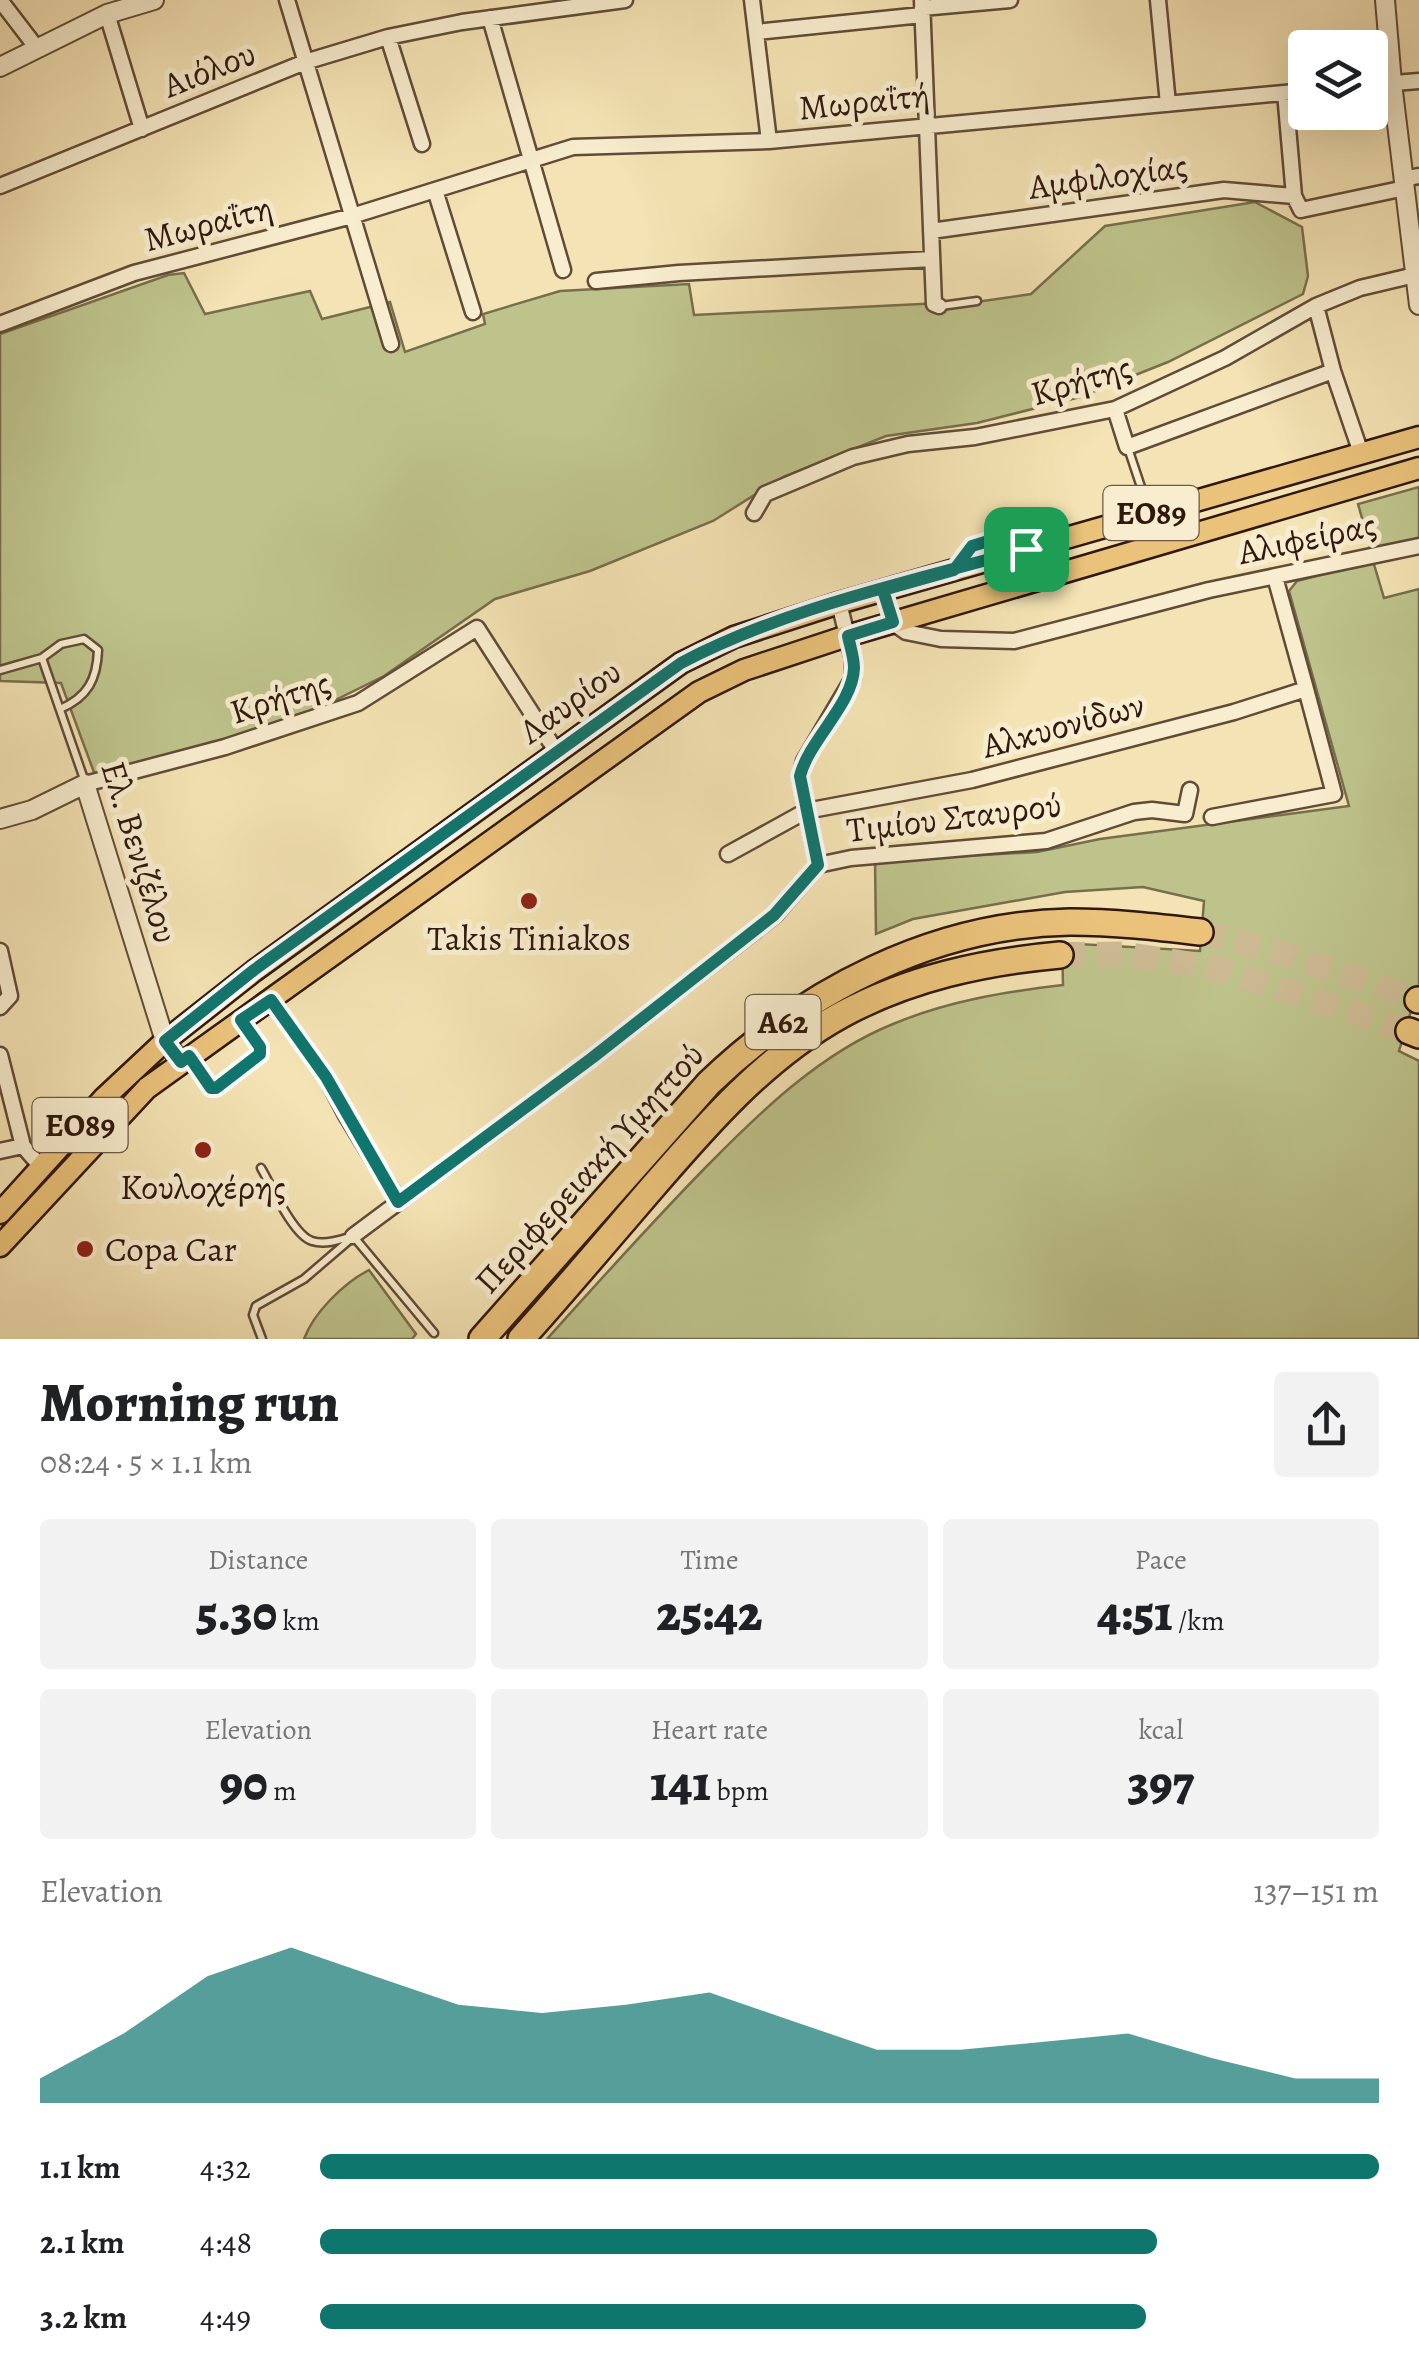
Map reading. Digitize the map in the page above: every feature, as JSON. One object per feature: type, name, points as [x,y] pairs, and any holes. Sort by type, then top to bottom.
[{"type":"highway","name":"Περιφερειακή Υμηττού","points":[[482,1339],[709,1083],[746,1048],[836,989],[890,961],[946,941],[991,932],[1066,922],[1200,932]]},
{"type":"highway","name":"Περιφερειακή Υμηττού","points":[[521,1339],[695,1138],[741,1090],[793,1048],[840,1016],[948,972],[998,961],[1060,955]]},
{"type":"main road","name":"Λαυρίου","points":[[0,1213],[104,1098],[165,1041],[254,970],[556,751],[692,658],[734,637],[839,603],[1419,436]]},
{"type":"main road","name":"Λαυρίου","points":[[0,1246],[124,1110],[185,1059],[699,692],[744,670],[893,622],[1419,468]]},
{"type":"street","points":[[0,0],[36,47]]},
{"type":"street","points":[[0,66],[107,14],[154,0]]},
{"type":"street","points":[[287,0],[392,344]]},
{"type":"street","name":"Αιόλου","points":[[0,186],[305,62],[388,36],[625,0]]},
{"type":"street","points":[[752,0],[770,141]]},
{"type":"street","points":[[756,32],[922,8],[1010,0]]},
{"type":"street","points":[[1158,0],[1168,104]]},
{"type":"street","points":[[1385,0],[1392,83],[1409,181],[1419,305]]},
{"type":"street","points":[[922,8],[937,305]]},
{"type":"street","points":[[107,14],[142,129]]},
{"type":"street","points":[[490,18],[563,270]]},
{"type":"street","points":[[388,36],[422,144]]},
{"type":"street","points":[[1388,83],[1419,81]]},
{"type":"street","points":[[1284,93],[1294,196]]},
{"type":"street","name":"Μωραΐτή","points":[[435,190],[582,146],[770,141],[1288,93]]},
{"type":"street","name":"Αμφιλοχίας","points":[[931,231],[1224,190],[1294,196],[1301,210],[1409,181]]},
{"type":"street","points":[[435,190],[473,312]]},
{"type":"street","name":"Μωραΐτη","points":[[0,324],[134,273],[352,216],[435,190]]},
{"type":"street","points":[[596,282],[680,273],[932,259]]},
{"type":"street","name":"Κρήτης","points":[[754,514],[765,494],[853,457],[1116,409],[1225,358],[1316,306],[1360,288],[1417,274]]},
{"type":"street","points":[[1316,306],[1332,372],[1362,453]]},
{"type":"street","points":[[1116,409],[1127,447],[1332,372]]},
{"type":"street","name":"Αλιφείρας","points":[[893,622],[918,636],[984,642],[1014,640],[1176,598],[1419,546]]},
{"type":"street","points":[[1212,817],[1334,794],[1275,577]]},
{"type":"street","points":[[883,590],[893,622]]},
{"type":"street","points":[[818,865],[800,776],[804,761],[850,687],[854,669],[839,603]]},
{"type":"street","name":"Κρήτης","points":[[85,784],[225,747],[358,703],[477,628],[556,751]]},
{"type":"street","name":"Αλκυονίδων","points":[[728,854],[806,811],[972,780],[1234,712],[1306,689]]},
{"type":"street","points":[[0,819],[32,810],[85,784]]},
{"type":"street","name":"Ελ. Βενιζέλου","points":[[85,784],[165,1041],[185,1059]]},
{"type":"street","name":"Τιμίου Σταυρού","points":[[354,1236],[592,1058],[774,915],[818,865],[851,858],[1046,841],[1134,812],[1185,814],[1190,790]]},
{"type":"street","points":[[0,951],[10,996],[0,1006]]},
{"type":"street","points":[[271,1000],[326,1077],[398,1202]]},
{"type":"street","points":[[0,1055],[23,1146],[42,1168]]},
{"type":"street","points":[[0,1151],[23,1146]]},
{"type":"lane","points":[[937,305],[977,301]]},
{"type":"lane","points":[[1127,447],[1142,494],[1163,510]]},
{"type":"lane","points":[[0,670],[42,658],[61,644],[84,639],[98,650],[97,670],[89,689],[76,702],[60,709]]},
{"type":"lane","name":"Ελ. Βενιζέλου","points":[[42,658],[85,784]]},
{"type":"lane","points":[[185,1059],[211,1088],[216,1088],[260,1054],[260,1047],[241,1020]]},
{"type":"lane","points":[[261,1168],[297,1229],[310,1240],[332,1242],[354,1236]]},
{"type":"lane","points":[[354,1236],[434,1332]]},
{"type":"lane","points":[[262,1339],[253,1315],[256,1306],[304,1279],[354,1236]]},
{"type":"green space","points":[[1255,202],[1302,227],[1308,276],[1303,294],[1168,362],[1080,397],[977,423],[886,436],[783,477],[713,521],[590,571],[495,599],[384,676],[299,718],[95,775],[61,683],[0,681],[0,334],[168,275],[184,273],[205,314],[310,291],[322,319],[390,302],[405,352],[485,324],[483,314],[560,291],[689,284],[694,315],[983,301],[1031,294],[1105,226]]},
{"type":"green space","points":[[1419,487],[1419,540],[1371,550],[1358,504]]},
{"type":"green space","points":[[1373,561],[1384,598],[1419,589],[1419,984],[1399,1051],[1419,1061],[1419,1339],[547,1339],[728,1145],[793,1085],[841,1051],[893,1024],[934,1009],[998,994],[1063,985],[1062,943],[1200,951],[1204,901],[1143,887],[1065,892],[913,919],[876,934],[875,861],[1037,852],[1100,839],[1349,806],[1289,591],[1297,581]]},
{"type":"green space","points":[[369,1270],[416,1334],[412,1339],[304,1339],[331,1299]]},
{"type":"tunnel","points":[[1200,932],[1285,954],[1418,1000]]},
{"type":"tunnel","points":[[1060,955],[1124,954],[1221,969],[1409,1031]]},
{"type":"place","name":"Takis Tiniakos","points":[[529,901]]},
{"type":"place","name":"Κουλοχέρης","points":[[203,1150]]},
{"type":"place","name":"Copa Car","points":[[85,1249]]},
{"type":"route","points":[[1026,549],[954,570],[883,590],[839,603],[734,637],[681,663],[254,970],[165,1041],[181,1062],[189,1056],[211,1088],[216,1088],[260,1054],[260,1047],[241,1020],[271,1000],[326,1077],[398,1202],[592,1058],[774,915],[818,865],[800,776],[804,761],[850,687],[854,669],[848,636],[893,622],[883,590],[954,570],[972,546],[1008,535],[1026,549]]}]
